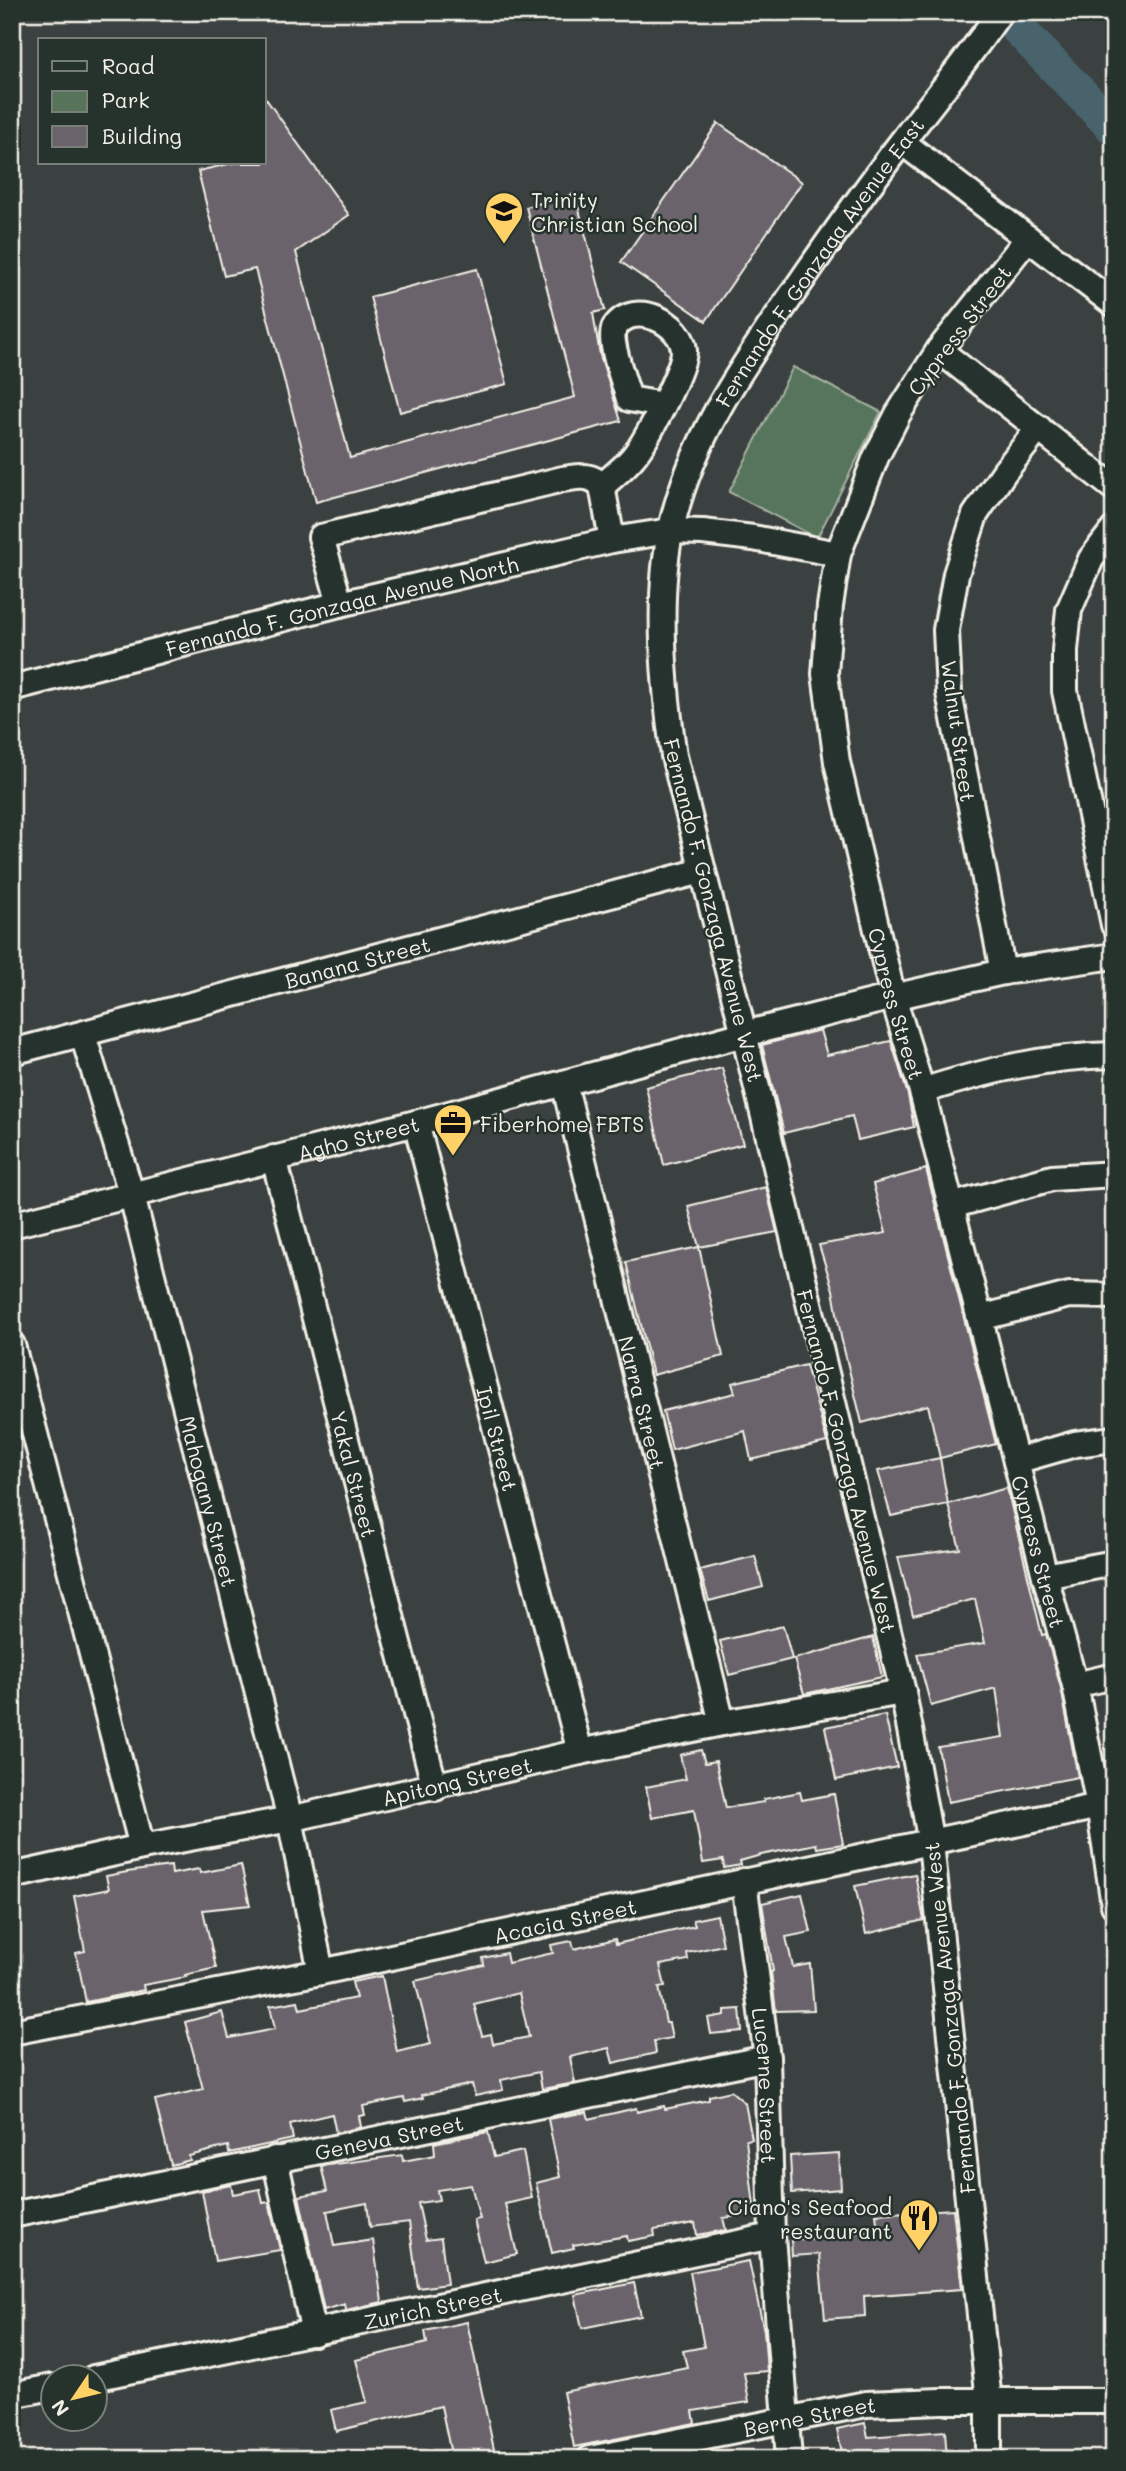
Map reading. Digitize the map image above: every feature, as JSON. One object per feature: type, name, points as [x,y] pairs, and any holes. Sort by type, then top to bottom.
[{"type":"street","name":"Fernando F. Gonzaga Avenue East","points":[[670,531],[698,447],[729,387],[807,272],[995,19]]},
{"type":"street","points":[[902,142],[1114,304]]},
{"type":"street","name":"Cypress Street","points":[[1028,238],[939,350],[898,414],[882,446],[838,554],[830,606],[825,674],[837,762],[893,997],[922,1091],[1106,1804],[1114,1905]]},
{"type":"street","points":[[939,350],[1114,488]]},
{"type":"street","points":[[602,486],[634,457],[663,405]]},
{"type":"street","name":"Walnut Street","points":[[1003,972],[949,693],[946,630],[956,575],[975,515],[1039,428]]},
{"type":"street","points":[[340,604],[321,537],[563,479],[586,476],[596,479],[602,486],[612,540]]},
{"type":"street","points":[[1114,529],[1091,559],[1069,610],[1065,691],[1114,925]]},
{"type":"street","name":"Fernando F. Gonzaga Avenue North","points":[[12,688],[340,604],[612,540],[670,531],[753,538],[838,554]]},
{"type":"street","name":"Fernando F. Gonzaga Avenue West","points":[[670,531],[665,576],[664,632],[668,714],[674,757],[903,1692],[931,1843],[989,2402],[989,2459]]},
{"type":"street","name":"Banana Street","points":[[12,1052],[702,871]]},
{"type":"street","name":"Agho Street","points":[[12,1225],[416,1123],[744,1034],[893,997],[1003,972],[1114,956]]},
{"type":"street","name":"Mahogany Street","points":[[83,1035],[131,1194],[290,1819],[321,1972]]},
{"type":"street","points":[[922,1091],[973,1075],[1030,1062],[1079,1055],[1114,1055]]},
{"type":"street","name":"Narra Street","points":[[564,1083],[722,1723]]},
{"type":"street","name":"Ipil Street","points":[[416,1123],[580,1752]]},
{"type":"street","name":"Yakal Street","points":[[274,1158],[435,1788]]},
{"type":"street","points":[[951,1206],[1052,1178],[1114,1174]]},
{"type":"street","points":[[980,1318],[1069,1295],[1114,1296]]},
{"type":"street","points":[[12,1345],[142,1847]]},
{"type":"street","points":[[1016,1461],[1075,1444],[1114,1439]]},
{"type":"street","points":[[1045,1576],[1114,1563]]},
{"type":"street","points":[[1075,1685],[1114,1676]]},
{"type":"street","name":"Apitong Street","points":[[12,1876],[435,1788],[580,1752],[722,1723],[903,1692]]},
{"type":"street","name":"Acacia Street","points":[[12,2032],[321,1972],[1106,1804]]},
{"type":"street","name":"Lucerne Street","points":[[744,1881],[767,2058],[772,2236],[789,2459]]},
{"type":"street","name":"Geneva Street","points":[[12,2215],[767,2058]]},
{"type":"street","points":[[275,2159],[314,2333]]},
{"type":"street","name":"Zurich Street","points":[[108,2375],[772,2236]]},
{"type":"street","points":[[12,2395],[38,2390]]},
{"type":"street","name":"Berne Street","points":[[590,2459],[866,2404],[1114,2401]]},
{"type":"green space","points":[[793,367],[881,412],[817,538],[729,492]]},
{"type":"building","points":[[266,99],[349,215],[296,252],[350,458],[575,397],[526,207],[575,194],[605,310],[593,313],[600,355],[621,421],[316,502],[255,269],[224,276],[198,171],[229,164],[266,164]]},
{"type":"building","points":[[718,123],[802,182],[706,321],[621,262]]},
{"type":"building","points":[[477,269],[507,384],[400,412],[370,297]]},
{"type":"building","points":[[820,1030],[827,1055],[891,1041],[908,1095],[914,1127],[858,1140],[852,1116],[784,1133],[762,1045]]},
{"type":"building","points":[[722,1068],[743,1144],[664,1165],[646,1087]]},
{"type":"building","points":[[926,1169],[996,1444],[940,1458],[928,1405],[862,1423],[841,1337],[833,1290],[819,1245],[886,1233],[873,1184]]},
{"type":"building","points":[[766,1187],[777,1232],[699,1247],[688,1206]]},
{"type":"building","points":[[699,1247],[723,1356],[653,1375],[626,1262]]},
{"type":"building","points":[[806,1365],[827,1442],[751,1460],[745,1431],[672,1450],[663,1411],[735,1393],[732,1383]]},
{"type":"building","points":[[940,1458],[948,1504],[891,1516],[878,1471]]},
{"type":"building","points":[[1007,1488],[1042,1635],[1046,1634],[1061,1688],[1078,1777],[948,1802],[938,1747],[1003,1737],[996,1688],[931,1706],[917,1654],[985,1643],[975,1599],[913,1615],[898,1557],[960,1549],[948,1504]]},
{"type":"building","points":[[755,1556],[763,1587],[709,1601],[700,1570]]},
{"type":"building","points":[[783,1626],[792,1659],[729,1675],[720,1641]]},
{"type":"building","points":[[873,1637],[882,1677],[804,1694],[794,1659]]},
{"type":"building","points":[[885,1715],[897,1767],[836,1780],[825,1727]]},
{"type":"building","points":[[701,1750],[705,1763],[716,1761],[726,1808],[764,1802],[764,1799],[800,1792],[802,1800],[834,1794],[843,1844],[817,1848],[816,1844],[761,1855],[740,1861],[741,1865],[724,1868],[723,1860],[703,1863],[694,1810],[652,1818],[646,1787],[686,1779],[680,1755]]},
{"type":"building","points":[[241,1865],[250,1905],[203,1910],[216,1968],[143,1985],[144,1990],[86,2002],[76,1953],[85,1951],[74,1896],[109,1889],[106,1876],[127,1872],[171,1866],[172,1874],[199,1869],[200,1873]]},
{"type":"building","points":[[915,1874],[924,1920],[866,1934],[855,1886]]},
{"type":"building","points":[[802,1894],[811,1932],[786,1937],[793,1967],[810,1964],[814,2010],[776,2011],[773,1971],[762,1903]]},
{"type":"building","points":[[717,1915],[723,1945],[687,1953],[688,1960],[660,1965],[665,1986],[659,1987],[666,2023],[669,2023],[672,2038],[654,2041],[656,2053],[613,2063],[609,2048],[570,2057],[575,2083],[542,2089],[539,2072],[501,2080],[503,2090],[475,2096],[472,2084],[422,2095],[423,2098],[405,2102],[404,2098],[363,2106],[365,2115],[359,2116],[361,2127],[336,2133],[332,2114],[290,2124],[293,2139],[229,2153],[228,2146],[189,2156],[190,2160],[171,2165],[155,2100],[203,2089],[185,2022],[222,2012],[229,2038],[275,2029],[270,2006],[298,2001],[300,2009],[356,1998],[352,1982],[382,1976],[397,2052],[431,2044],[415,1981],[484,1965],[483,1958],[506,1953],[508,1963],[553,1953],[551,1945],[572,1941],[574,1949],[615,1939],[616,1944],[695,1926],[693,1920]],"holes":[[[519,1993],[529,2037],[493,2044],[491,2034],[482,2036],[474,2004]]]},
{"type":"building","points":[[740,2009],[742,2031],[711,2034],[708,2018],[725,2015],[725,2010]]},
{"type":"building","points":[[731,2091],[745,2103],[752,2139],[746,2140],[755,2214],[723,2218],[726,2230],[697,2235],[695,2223],[654,2230],[655,2236],[628,2241],[627,2236],[573,2245],[574,2248],[552,2253],[536,2183],[560,2177],[548,2119],[587,2112],[589,2119],[636,2108],[637,2112],[664,2106],[665,2109],[709,2100],[709,2096]]},
{"type":"building","points":[[488,2132],[494,2157],[523,2151],[532,2198],[505,2204],[517,2254],[484,2262],[474,2220],[480,2219],[471,2185],[437,2190],[439,2200],[418,2203],[426,2240],[441,2238],[447,2284],[418,2288],[409,2222],[370,2227],[367,2203],[327,2211],[334,2246],[373,2240],[382,2302],[346,2310],[345,2304],[324,2310],[299,2196],[327,2191],[321,2166],[402,2155],[403,2161],[435,2155],[434,2143]]},
{"type":"building","points":[[839,2153],[841,2189],[792,2193],[790,2156]]},
{"type":"building","points":[[231,2185],[233,2194],[260,2189],[263,2203],[269,2202],[280,2250],[215,2261],[202,2191]]},
{"type":"building","points":[[953,2209],[962,2289],[864,2296],[865,2316],[825,2319],[819,2254],[792,2256],[791,2240],[829,2237],[829,2233],[878,2232],[876,2214]]},
{"type":"building","points":[[749,2261],[764,2331],[767,2371],[744,2373],[749,2402],[693,2411],[695,2423],[574,2447],[563,2392],[687,2367],[683,2351],[704,2347],[690,2272]]},
{"type":"building","points":[[634,2283],[641,2316],[582,2328],[575,2295]]},
{"type":"building","points":[[467,2322],[496,2459],[452,2459],[441,2406],[336,2431],[331,2410],[367,2402],[356,2360],[427,2343],[425,2331]]},
{"type":"building","points":[[865,2423],[868,2437],[945,2431],[947,2459],[889,2459],[889,2448],[843,2457],[837,2429]]},
{"type":"waterway","points":[[1002,12],[1114,128]]},
{"type":"place","name":"Trinity Christian School","points":[[504,245]]},
{"type":"place","name":"Fiberhome FBTS","points":[[453,1157]]},
{"type":"place","name":"Ciano's Seafood restaurant","points":[[919,2252]]}]
